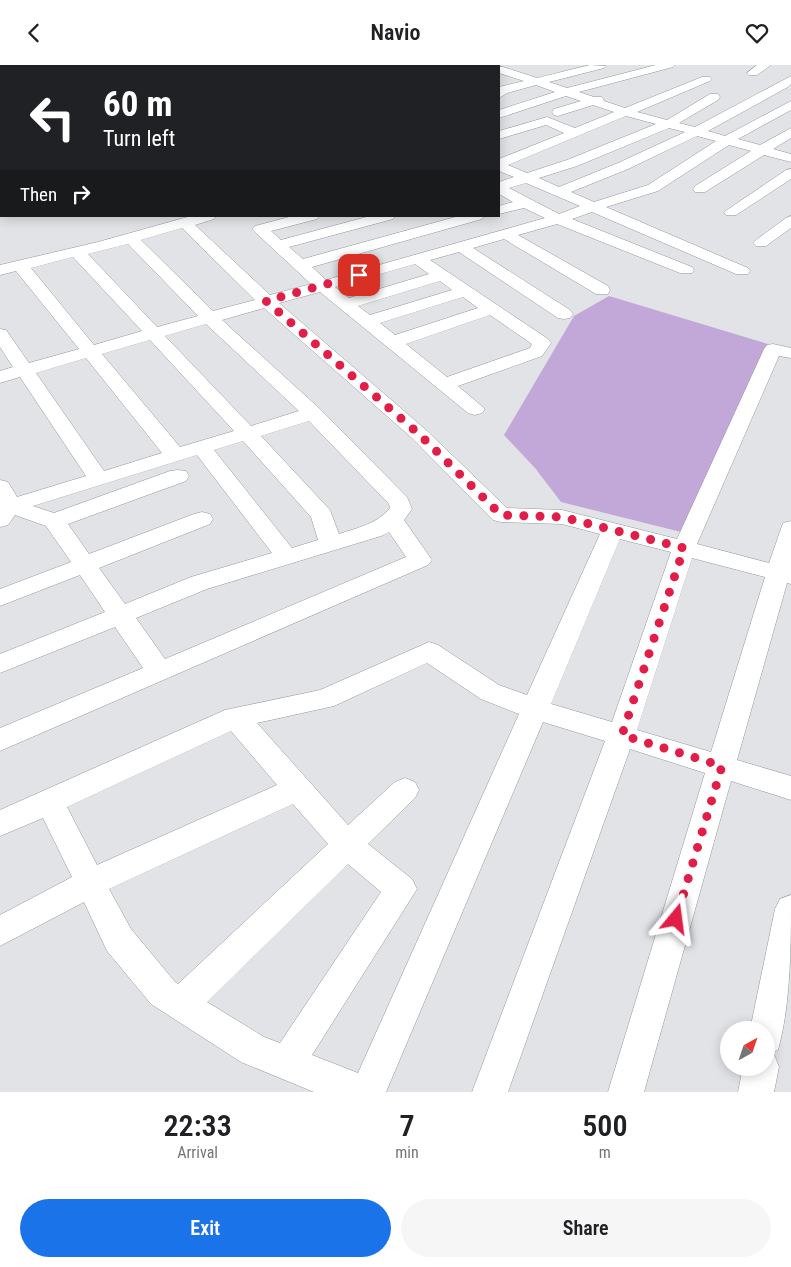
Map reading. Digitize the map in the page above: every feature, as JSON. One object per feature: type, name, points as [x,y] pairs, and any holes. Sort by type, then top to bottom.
[{"type":"street","points":[[500,93],[504,90],[606,65]]},
{"type":"street","points":[[629,65],[665,79]]},
{"type":"street","points":[[500,114],[566,92],[669,65]]},
{"type":"street","points":[[753,73],[765,65]]},
{"type":"street","points":[[502,72],[530,67]]},
{"type":"street","points":[[502,72],[625,112],[791,157]]},
{"type":"street","points":[[500,165],[706,79]]},
{"type":"street","points":[[558,191],[623,167],[698,132],[777,89],[791,79]]},
{"type":"street","points":[[558,112],[611,95]]},
{"type":"street","points":[[500,188],[572,163],[668,124],[714,97]]},
{"type":"street","points":[[0,377],[558,219],[653,188],[727,140],[791,105]]},
{"type":"street","points":[[500,135],[547,121],[612,147]]},
{"type":"street","points":[[700,189],[791,132]]},
{"type":"street","points":[[500,165],[591,207],[742,271]]},
{"type":"street","points":[[731,212],[791,173]]},
{"type":"street","points":[[500,189],[558,219],[686,270]]},
{"type":"street","points":[[500,210],[525,203]]},
{"type":"street","points":[[0,270],[77,252],[206,217]]},
{"type":"street","points":[[308,217],[260,229],[322,285],[475,409]]},
{"type":"street","points":[[278,245],[384,217]]},
{"type":"street","points":[[301,265],[472,217]]},
{"type":"street","points":[[761,243],[791,221]]},
{"type":"street","points":[[185,223],[266,301],[419,434],[501,515],[562,517],[785,574]]},
{"type":"street","points":[[504,233],[602,290]]},
{"type":"street","points":[[0,664],[199,583],[372,531],[392,521],[401,509],[399,502],[313,413],[209,317],[131,238]]},
{"type":"street","points":[[460,246],[564,314]]},
{"type":"street","points":[[77,252],[248,433],[322,515],[330,543]]},
{"type":"street","points":[[416,258],[542,343],[536,352],[444,383]]},
{"type":"street","points":[[20,265],[90,351],[176,466]]},
{"type":"street","points":[[347,304],[443,275]]},
{"type":"street","points":[[368,321],[466,291]]},
{"type":"street","points":[[393,342],[492,309]]},
{"type":"street","points":[[0,334],[99,479]]},
{"type":"street","points":[[490,1092],[622,735],[684,548],[773,349],[791,353]]},
{"type":"street","points":[[54,521],[176,466],[201,447],[313,413]]},
{"type":"street","points":[[201,447],[286,556]]},
{"type":"street","points":[[4,504],[99,479],[176,466]]},
{"type":"street","points":[[4,504],[54,521],[160,672]]},
{"type":"street","points":[[0,598],[202,519]]},
{"type":"street","points":[[0,741],[420,560],[392,521]]},
{"type":"street","points":[[626,1092],[722,766],[785,574],[791,528]]},
{"type":"street","points":[[368,1092],[613,530]]},
{"type":"street","points":[[0,824],[235,717],[325,699],[428,651],[490,692],[535,709],[791,788]]},
{"type":"street","points":[[235,717],[347,845],[401,889],[287,1063]]},
{"type":"street","points":[[0,931],[90,883],[298,789]]},
{"type":"street","points":[[180,1004],[405,790]]},
{"type":"street","points":[[49,801],[119,940],[163,993],[253,1050],[360,1092]]},
{"type":"street","points":[[769,1021],[791,909]]},
{"type":"street","points":[[756,1092],[759,1076]]},
{"type":"shaded area","points":[[609,296],[768,344],[681,532],[561,502],[535,468],[504,435],[574,316]]},
{"type":"route","points":[[359,275],[266,301],[419,434],[501,515],[562,517],[684,548],[622,735],[722,766],[676,919]]}]
